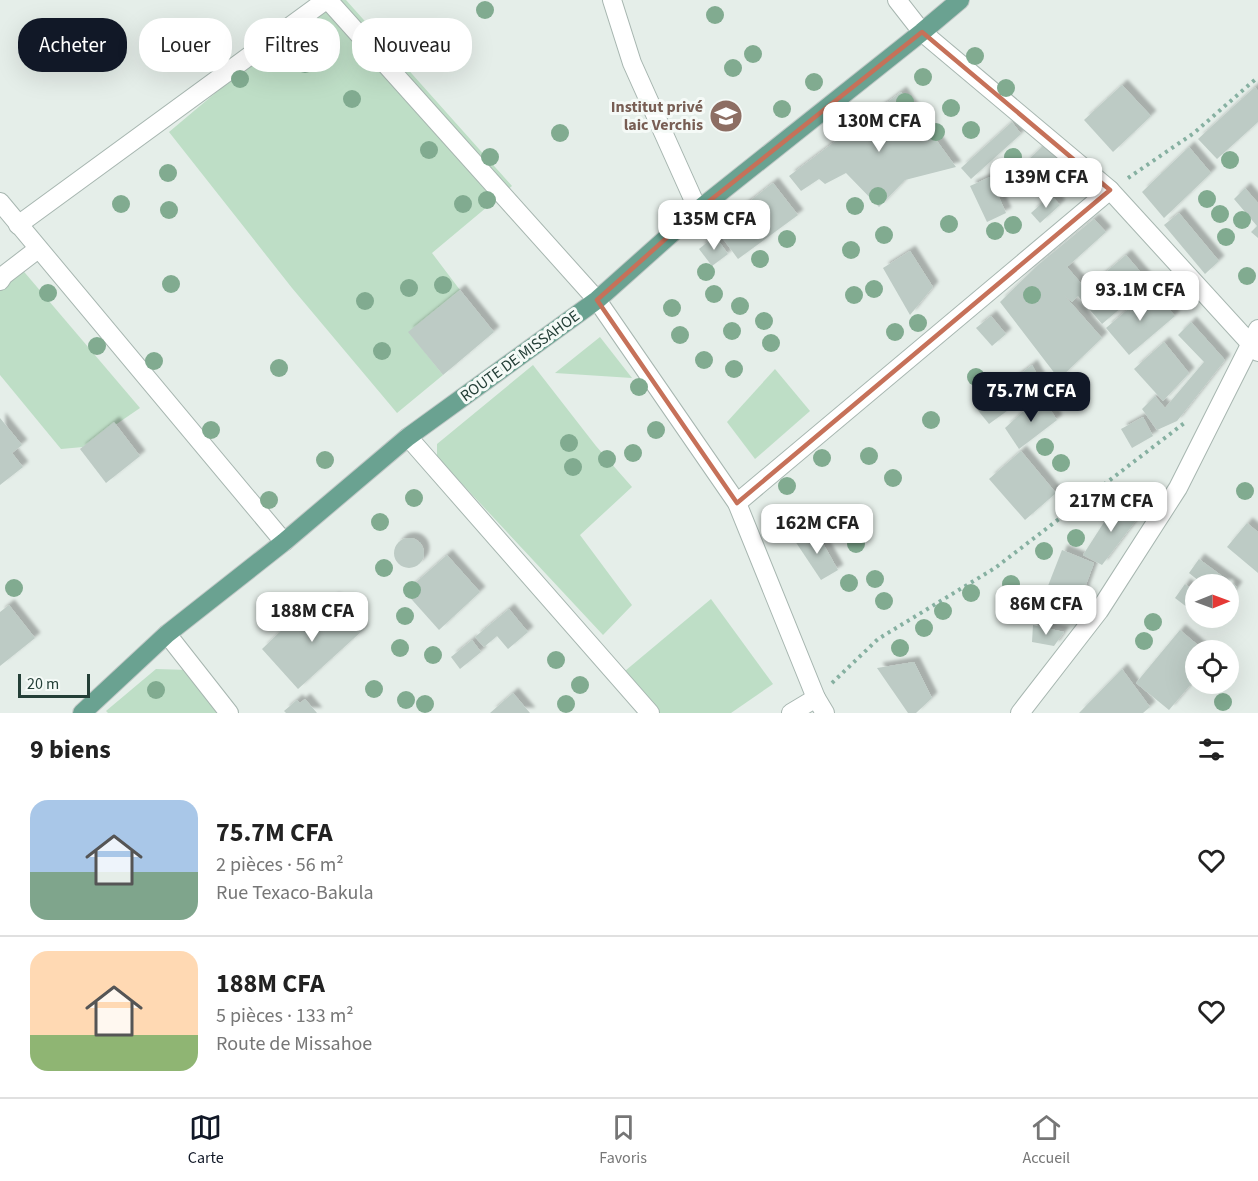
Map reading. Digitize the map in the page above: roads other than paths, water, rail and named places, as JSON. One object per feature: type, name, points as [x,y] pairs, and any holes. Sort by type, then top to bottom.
[{"type":"main road","name":"ROUTE DE MISSAHOE","points":[[82,713],[167,634],[284,542],[408,437],[597,300],[698,210],[960,0]]},
{"type":"street","points":[[18,225],[327,0],[597,300],[737,503],[821,705],[791,713]]},
{"type":"street","points":[[612,0],[632,63],[698,210]]},
{"type":"street","points":[[897,0],[922,32],[1110,190],[1256,342],[1178,489],[1099,611],[1020,713]]},
{"type":"street","points":[[737,503],[1110,190]]},
{"type":"street","points":[[0,202],[284,542]]},
{"type":"street","points":[[1,278],[38,249]]},
{"type":"street","points":[[408,437],[650,713]]},
{"type":"street","points":[[167,634],[229,713]]},
{"type":"place","name":"Institut privé laic Verchis","points":[[726,116]]}]
